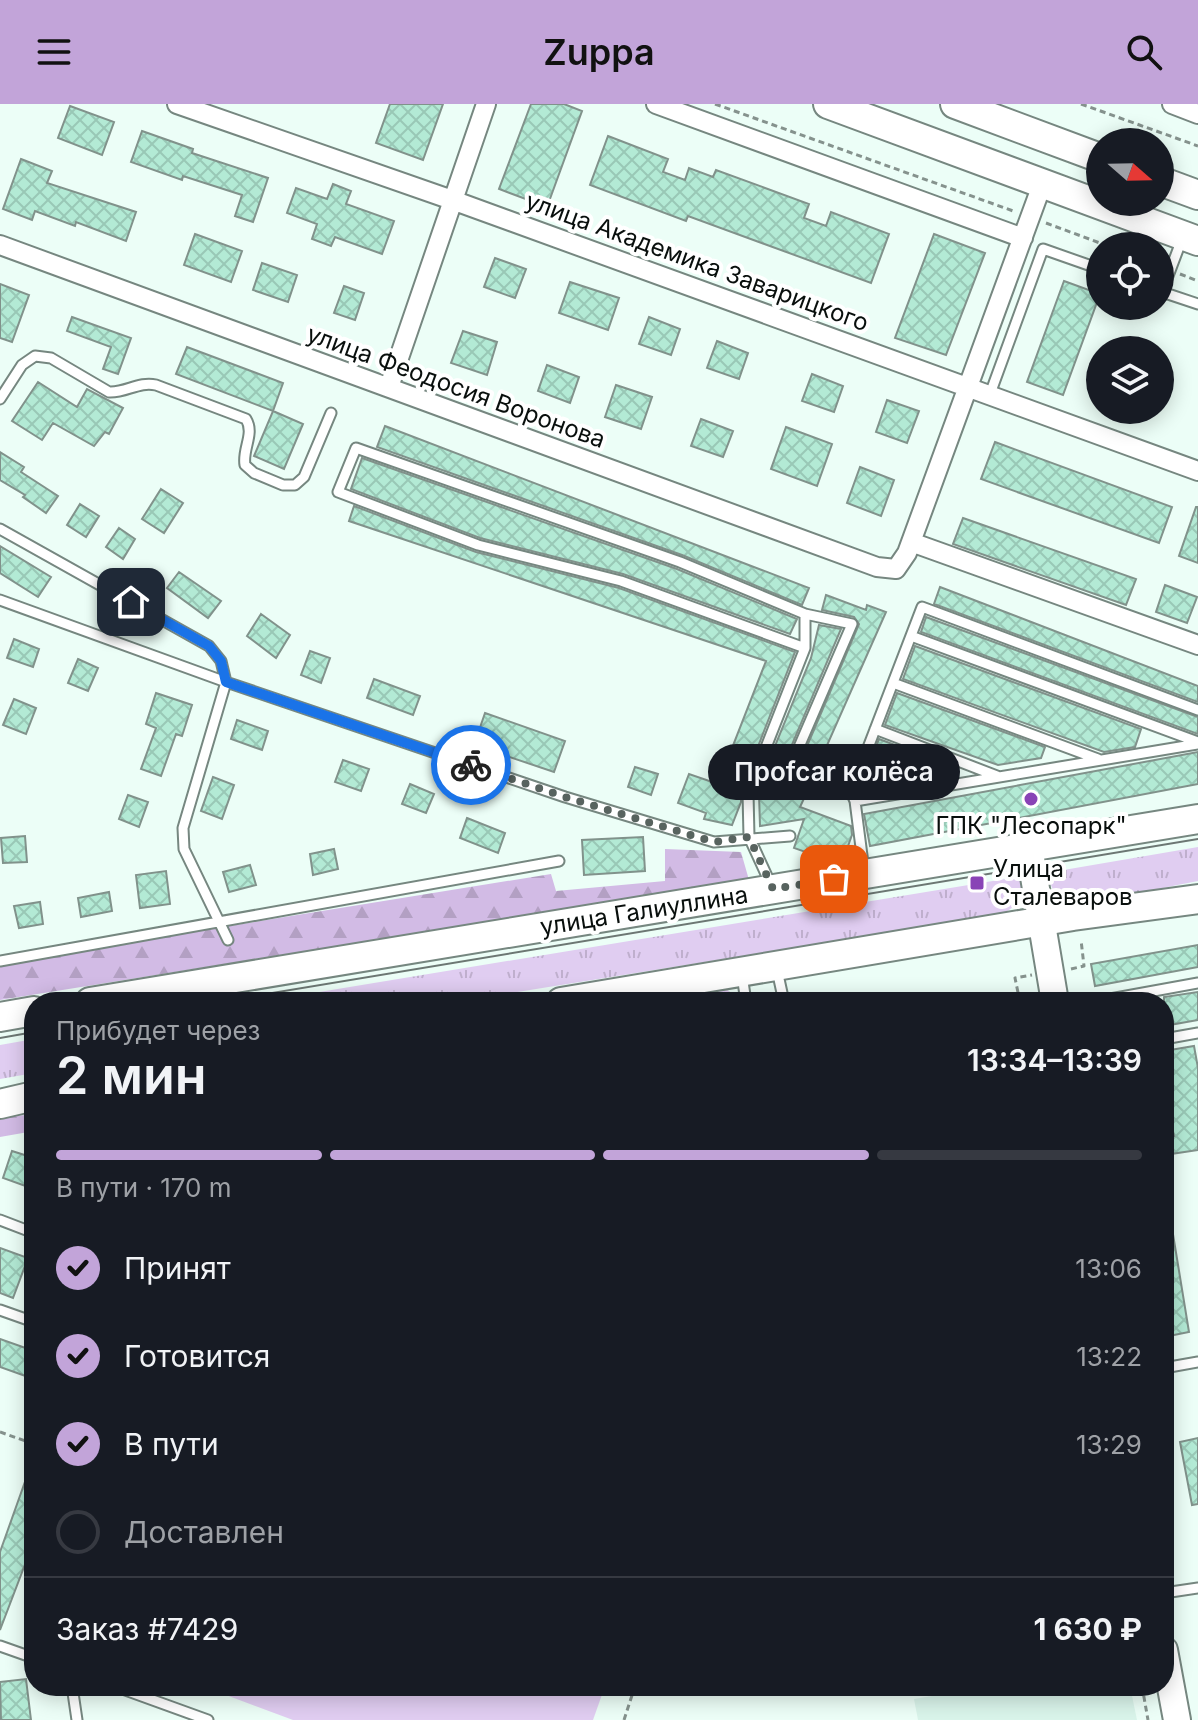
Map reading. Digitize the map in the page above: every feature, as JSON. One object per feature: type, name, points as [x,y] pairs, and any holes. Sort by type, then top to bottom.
[{"type":"main road","points":[[828,104],[1191,238]]},
{"type":"main road","points":[[955,104],[1086,153]]},
{"type":"main road","points":[[1174,186],[1198,195]]},
{"type":"main road","name":"улица Галиуллина","points":[[150,992],[1198,819]]},
{"type":"main road","points":[[1029,847],[1053,992]]},
{"type":"main road","points":[[648,992],[776,966],[1198,899]]},
{"type":"main road","points":[[0,1017],[24,1013]]},
{"type":"main road","points":[[0,1104],[24,1098]]},
{"type":"main road","points":[[1173,1696],[1177,1720]]},
{"type":"street","name":"улица Академика Заварицкого","points":[[177,104],[455,201],[1198,471]]},
{"type":"street","points":[[389,387],[486,104]]},
{"type":"street","points":[[656,104],[1023,238]]},
{"type":"street","points":[[1172,104],[1198,114]]},
{"type":"street","points":[[1043,182],[911,542],[1198,645]]},
{"type":"street","name":"улица Феодосия Воронова","points":[[0,245],[877,567],[896,569],[911,542]]},
{"type":"lane","points":[[1174,268],[1191,238]]},
{"type":"lane","points":[[990,394],[1043,249],[1086,264]]},
{"type":"lane","points":[[1174,296],[1198,304]]},
{"type":"lane","points":[[0,399],[22,365],[35,356],[51,358],[109,392],[143,384],[156,385],[246,419],[250,429],[244,453],[245,465],[254,473],[289,486],[304,477],[331,413]]},
{"type":"lane","points":[[756,774],[783,784],[852,624],[805,614],[680,562],[356,448],[338,492],[478,545],[621,581],[805,648]]},
{"type":"lane","points":[[0,529],[209,646],[221,661],[226,682],[183,828],[184,849],[228,940]]},
{"type":"lane","points":[[0,600],[226,682],[565,797],[714,842],[790,836]]},
{"type":"lane","points":[[864,874],[855,801],[851,792],[922,607],[1198,710]]},
{"type":"lane","points":[[773,889],[749,837],[748,793],[805,648],[805,614]]},
{"type":"lane","points":[[911,636],[1198,743]]},
{"type":"lane","points":[[893,683],[1101,761]]},
{"type":"lane","points":[[875,729],[1000,777]]},
{"type":"lane","points":[[855,801],[1198,743]]},
{"type":"lane","points":[[0,960],[559,861]]},
{"type":"lane","points":[[776,966],[782,992]]},
{"type":"lane","points":[[741,972],[744,992]]},
{"type":"lane","points":[[1148,992],[1198,983]]},
{"type":"lane","points":[[1174,1037],[1198,1033]]},
{"type":"lane","points":[[0,1220],[24,1229]]},
{"type":"lane","points":[[0,1310],[24,1318]]},
{"type":"lane","points":[[1174,1366],[1198,1362]]},
{"type":"lane","points":[[1174,1592],[1198,1588]]},
{"type":"lane","points":[[0,1646],[24,1654]]},
{"type":"lane","points":[[73,1696],[77,1720]]},
{"type":"lane","points":[[139,1696],[208,1720]]},
{"type":"path","points":[[715,104],[1086,238]]},
{"type":"path","points":[[1081,104],[1198,146]]},
{"type":"path","points":[[1177,273],[1198,281]]},
{"type":"path","points":[[1018,992],[1015,978],[1039,974]]},
{"type":"path","points":[[0,1432],[24,1440]]},
{"type":"path","points":[[624,1720],[632,1696]]},
{"type":"path","points":[[1144,1696],[1148,1720]]},
{"type":"shaded area","points":[[932,1696],[1132,1696],[1137,1720],[918,1720],[914,1699]]},
{"type":"green space","points":[[1198,847],[1198,881],[1127,895],[1090,900],[1056,897],[1046,873]]},
{"type":"green space","points":[[665,849],[741,852],[749,880],[50,992],[24,992],[24,996],[0,1000],[0,963],[551,874],[556,891],[665,881]]},
{"type":"green space","points":[[1017,877],[1022,882],[1019,899],[1009,910],[998,915],[517,992],[320,992]]},
{"type":"green space","points":[[724,987],[730,992],[695,992]]},
{"type":"green space","points":[[24,1041],[24,1075],[0,1079],[0,1045]]},
{"type":"green space","points":[[24,1115],[24,1133],[0,1137],[0,1118]]},
{"type":"green space","points":[[229,1696],[601,1696],[593,1720],[293,1720]]},
{"type":"building","points":[[390,104],[443,104],[423,160],[376,143]]},
{"type":"building","points":[[531,104],[564,104],[582,111],[547,207],[499,189]]},
{"type":"building","points":[[70,106],[114,122],[102,155],[58,138]]},
{"type":"building","points":[[142,131],[193,149],[192,153],[268,178],[253,222],[235,216],[242,195],[183,176],[182,180],[131,162]]},
{"type":"building","points":[[608,136],[668,159],[663,172],[685,180],[689,168],[713,177],[716,170],[809,204],[804,218],[826,226],[831,212],[889,234],[871,283],[688,216],[686,221],[590,185]]},
{"type":"building","points":[[21,159],[52,171],[47,183],[136,212],[126,241],[35,211],[32,220],[3,209]]},
{"type":"building","points":[[333,184],[351,191],[346,204],[394,221],[382,254],[335,237],[331,246],[312,239],[317,224],[287,213],[296,188],[327,199]]},
{"type":"building","points":[[195,234],[242,251],[231,282],[184,265]]},
{"type":"building","points":[[934,234],[985,253],[946,355],[895,338]]},
{"type":"building","points":[[495,258],[526,269],[515,298],[484,287]]},
{"type":"building","points":[[262,263],[297,275],[288,302],[253,290]]},
{"type":"building","points":[[1064,281],[1086,289],[1086,320],[1090,320],[1063,395],[1027,382]]},
{"type":"building","points":[[570,282],[619,298],[608,330],[559,313]]},
{"type":"building","points":[[0,284],[29,295],[12,342],[0,338]]},
{"type":"building","points":[[344,286],[364,293],[355,320],[334,313]]},
{"type":"building","points":[[72,317],[131,338],[118,374],[103,369],[111,347],[67,331]]},
{"type":"building","points":[[649,317],[680,329],[671,355],[639,344]]},
{"type":"building","points":[[463,331],[497,342],[487,375],[451,363]]},
{"type":"building","points":[[717,341],[748,353],[739,379],[707,368]]},
{"type":"building","points":[[187,347],[283,383],[273,411],[176,374]]},
{"type":"building","points":[[547,365],[579,377],[570,403],[538,391]]},
{"type":"building","points":[[812,374],[843,386],[834,412],[802,401]]},
{"type":"building","points":[[38,382],[77,407],[87,389],[123,408],[109,434],[105,432],[94,446],[53,423],[42,440],[12,421]]},
{"type":"building","points":[[616,385],[652,397],[641,429],[605,417]]},
{"type":"building","points":[[887,400],[919,411],[907,443],[876,432]]},
{"type":"building","points":[[273,411],[303,424],[284,469],[254,456]]},
{"type":"building","points":[[701,419],[733,431],[723,457],[691,446]]},
{"type":"building","points":[[385,426],[809,588],[802,605],[682,555],[377,447]]},
{"type":"building","points":[[786,427],[832,444],[817,486],[771,469]]},
{"type":"building","points":[[995,442],[1172,507],[1159,543],[981,479]]},
{"type":"building","points":[[0,452],[24,467],[21,472],[58,496],[46,513],[0,480]]},
{"type":"building","points":[[362,458],[677,569],[797,619],[790,634],[623,574],[480,538],[351,489]]},
{"type":"building","points":[[860,467],[894,480],[881,516],[847,503]]},
{"type":"building","points":[[161,489],[183,503],[164,533],[142,519]]},
{"type":"building","points":[[80,504],[99,516],[86,537],[67,525]]},
{"type":"building","points":[[354,506],[476,552],[619,588],[795,652],[741,790],[741,802],[732,825],[704,819],[706,813],[678,803],[689,774],[718,784],[766,661],[349,521]]},
{"type":"building","points":[[1198,507],[1198,563],[1179,556]]},
{"type":"building","points":[[963,518],[1136,579],[1126,605],[953,544]]},
{"type":"building","points":[[119,528],[135,539],[123,559],[106,547]]},
{"type":"building","points":[[0,546],[51,577],[38,597],[0,573]]},
{"type":"building","points":[[179,572],[221,601],[208,618],[167,588]]},
{"type":"building","points":[[1165,585],[1197,597],[1187,623],[1156,612]]},
{"type":"building","points":[[940,587],[1198,686],[1198,702],[934,604]]},
{"type":"building","points":[[826,595],[866,610],[867,605],[886,612],[809,786],[793,779],[859,624],[854,617],[822,610]]},
{"type":"building","points":[[261,614],[290,635],[276,658],[247,636]]},
{"type":"building","points":[[926,617],[1198,717],[1198,734],[921,632]]},
{"type":"building","points":[[819,625],[841,629],[780,773],[766,768],[811,658]]},
{"type":"building","points":[[14,639],[39,649],[33,667],[7,658]]},
{"type":"building","points":[[915,646],[1141,729],[1135,747],[1104,752],[903,679]]},
{"type":"building","points":[[310,651],[330,658],[321,683],[301,675]]},
{"type":"building","points":[[78,659],[98,668],[88,691],[68,683]]},
{"type":"building","points":[[374,679],[420,696],[413,715],[367,698]]},
{"type":"building","points":[[156,693],[192,705],[182,736],[176,734],[161,776],[141,769],[156,728],[146,724]]},
{"type":"building","points":[[897,693],[1045,747],[1041,758],[998,765],[885,725]]},
{"type":"building","points":[[14,699],[36,708],[26,734],[3,725]]},
{"type":"building","points":[[485,713],[565,741],[554,772],[474,745]]},
{"type":"building","points":[[237,720],[268,731],[262,750],[231,739]]},
{"type":"building","points":[[879,739],[953,767],[951,774],[913,784],[868,767]]},
{"type":"building","name":"ГПК \"Лесопарк\"","points":[[1198,752],[1198,784],[870,846],[864,814]]},
{"type":"building","points":[[343,760],[369,769],[361,791],[335,782]]},
{"type":"building","points":[[635,767],[658,774],[651,795],[628,787]]},
{"type":"building","points":[[213,777],[234,785],[222,819],[201,811]]},
{"type":"building","points":[[410,784],[434,794],[426,813],[402,804]]},
{"type":"building","points":[[807,792],[800,807],[851,826],[852,835],[843,860],[834,862],[794,848],[804,819],[760,826],[759,794]]},
{"type":"building","points":[[128,795],[148,802],[139,827],[119,819]]},
{"type":"building","points":[[467,818],[505,833],[498,853],[460,838]]},
{"type":"building","points":[[25,836],[27,862],[3,863],[1,838]]},
{"type":"building","points":[[643,837],[645,871],[584,875],[582,840]]},
{"type":"building","points":[[334,849],[338,869],[313,875],[310,854]]},
{"type":"building","points":[[250,865],[256,885],[229,892],[223,872]]},
{"type":"building","points":[[166,871],[170,904],[140,908],[136,875]]},
{"type":"building","points":[[109,892],[112,911],[81,917],[78,898]]},
{"type":"building","points":[[40,902],[43,924],[19,928],[14,906]]},
{"type":"building","points":[[1198,945],[1198,967],[1095,986],[1091,964]]},
{"type":"building","points":[[1198,992],[1198,1020],[1174,1024],[1174,996]]},
{"type":"building","points":[[1194,1046],[1198,1068],[1198,1150],[1174,1154],[1174,1136],[1174,1049]]},
{"type":"building","points":[[12,1151],[24,1155],[24,1185],[3,1178]]},
{"type":"building","points":[[1174,1240],[1189,1332],[1174,1335]]},
{"type":"building","points":[[0,1248],[24,1257],[24,1269],[13,1298],[0,1293]]},
{"type":"building","points":[[0,1339],[24,1347],[24,1375],[0,1367]]},
{"type":"building","points":[[1198,1438],[1198,1504],[1192,1505],[1180,1442]]},
{"type":"building","points":[[24,1484],[24,1567],[0,1630],[0,1552]]},
{"type":"building","points":[[24,1679],[24,1696],[28,1696],[31,1720],[1,1720],[0,1682]]},
{"type":"tram line","points":[[278,992],[1198,839]]},
{"type":"tram line","points":[[0,1038],[24,1034]]},
{"type":"way so far","points":[[471,765],[714,842],[749,837],[773,889],[834,879]]},
{"type":"place","name":"ГПК \"Лесопарк\"","points":[[1031,799]]},
{"type":"place","name":"Проfcar колёса","points":[[834,879]]},
{"type":"place","name":"Улица Сталеваров","points":[[977,883]]},
{"type":"route","points":[[131,602],[209,646],[221,661],[226,682],[471,765]]}]
